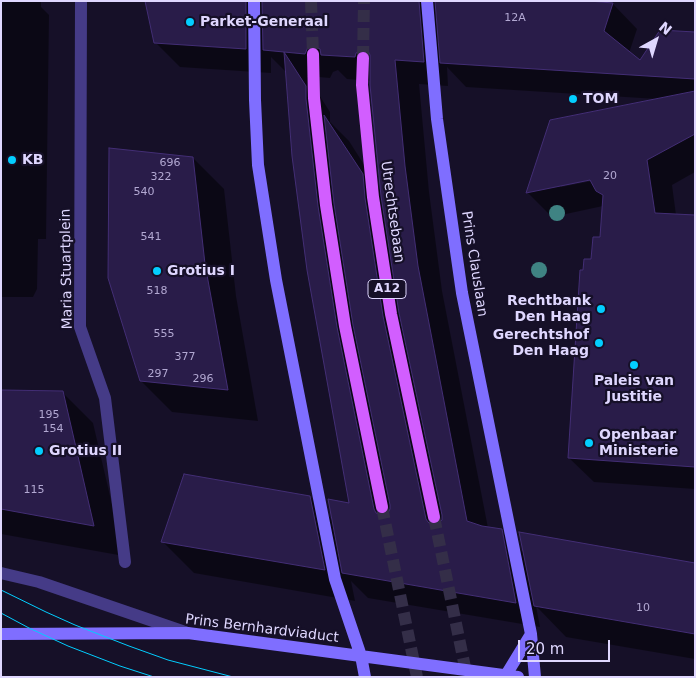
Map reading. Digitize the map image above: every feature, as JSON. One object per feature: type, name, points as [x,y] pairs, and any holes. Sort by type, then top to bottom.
[{"type":"main road","points":[[313,54],[314,98],[326,205],[345,326],[382,507]]},
{"type":"main road","name":"Utrechtsebaan","points":[[363,58],[362,85],[373,197],[391,314],[434,517]]},
{"type":"street","name":"Maria Stuartplein","points":[[81,1],[80,327],[105,398],[125,562]]},
{"type":"street","points":[[254,1],[258,165],[276,280],[335,579],[365,677]]},
{"type":"street","name":"Prins Clauslaan","points":[[427,1],[437,119],[462,293],[531,634],[535,677]]},
{"type":"street","points":[[1,573],[39,582],[188,633]]},
{"type":"street","name":"Prins Bernhardviaduct","points":[[1,634],[188,633],[509,676]]},
{"type":"street","points":[[509,676],[531,634]]},
{"type":"building","points":[[145,1],[246,1],[246,49],[154,43]]},
{"type":"building","points":[[262,1],[419,1],[424,62],[395,60],[405,166],[418,266],[467,521],[482,526],[502,529],[516,603],[342,573],[328,499],[349,503],[307,270],[292,156],[284,52],[263,50]],"holes":[[[313,46],[320,49],[321,55],[355,57],[356,53],[363,50],[368,51],[370,55],[370,85],[381,196],[399,313],[442,515],[442,520],[436,525],[431,525],[426,519],[383,316],[363,174],[324,115],[334,204],[353,325],[390,505],[388,513],[383,515],[376,513],[374,509],[337,327],[318,206],[306,86],[284,52],[305,54],[308,47]]]},
{"type":"building","points":[[435,1],[589,1],[613,3],[604,31],[640,60],[660,30],[695,32],[695,79],[440,63]]},
{"type":"building","name":"Paleis van Justitie","points":[[695,91],[695,134],[647,160],[655,213],[695,215],[695,467],[568,458],[580,270],[583,270],[584,259],[591,259],[593,237],[600,237],[603,195],[596,191],[590,180],[526,193],[550,120]]},
{"type":"building","name":"Grotius I","points":[[109,148],[193,157],[205,264],[228,390],[140,381],[108,278]]},
{"type":"building","name":"Grotius II","points":[[1,390],[63,391],[94,526],[1,509]]},
{"type":"building","points":[[184,474],[310,496],[325,570],[161,542]]},
{"type":"building","points":[[519,532],[695,563],[695,634],[534,606]]},
{"type":"tunnel","points":[[311,1],[313,54]]},
{"type":"tunnel","points":[[363,58],[364,1]]},
{"type":"tunnel","points":[[382,507],[417,677]]},
{"type":"tunnel","points":[[434,517],[467,677]]},
{"type":"tram line","points":[[1,590],[75,625],[129,646],[168,660],[233,677]]},
{"type":"tram line","points":[[1,613],[68,646],[154,677]]},
{"type":"place","name":"Parket-Generaal","points":[[190,22]]},
{"type":"place","name":"TOM","points":[[573,99]]},
{"type":"place","name":"KB","points":[[12,160]]},
{"type":"place","name":"Grotius I","points":[[157,271]]},
{"type":"place","name":"Rechtbank Den Haag","points":[[601,309]]},
{"type":"place","name":"Gerechtshof Den Haag","points":[[599,343]]},
{"type":"place","name":"Paleis van Justitie","points":[[634,365]]},
{"type":"place","name":"Openbaar Ministerie","points":[[589,443]]},
{"type":"place","name":"Grotius II","points":[[39,451]]}]
